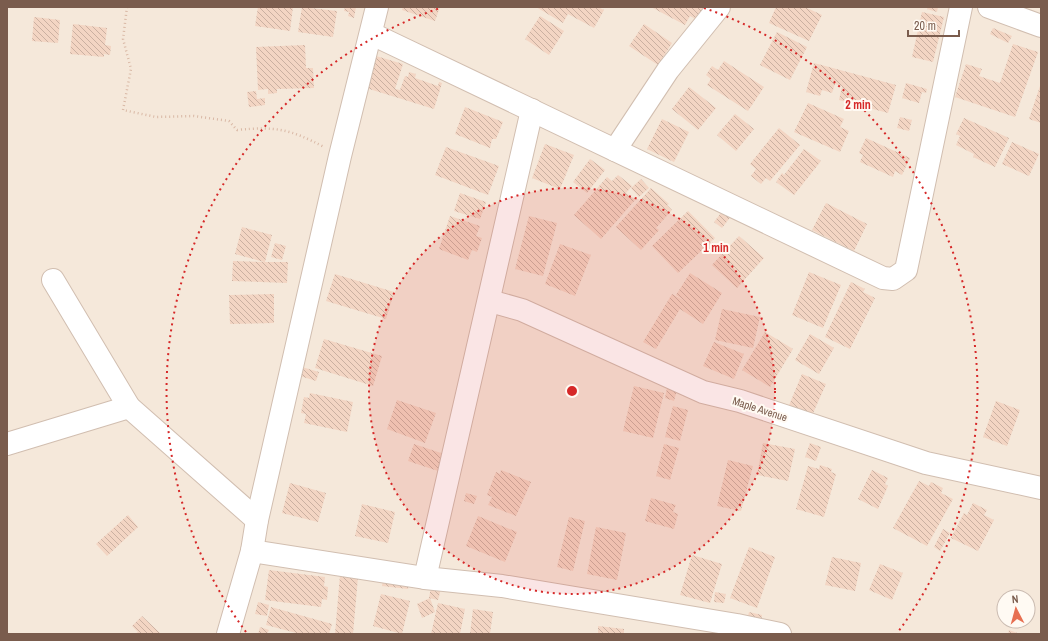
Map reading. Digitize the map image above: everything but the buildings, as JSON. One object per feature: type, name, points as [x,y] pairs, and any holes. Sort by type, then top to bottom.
[{"type":"street","points":[[228,634],[252,551],[256,520],[340,156],[372,34],[377,7]]},
{"type":"street","points":[[615,150],[668,70],[719,7]]},
{"type":"street","points":[[372,34],[883,278],[893,279],[906,270],[961,7]]},
{"type":"street","points":[[989,7],[1041,26]]},
{"type":"street","points":[[425,578],[490,301],[532,110]]},
{"type":"street","points":[[53,280],[129,407],[256,520]]},
{"type":"street","name":"Maple Avenue","points":[[490,301],[522,310],[703,392],[740,401],[926,463],[1041,488]]},
{"type":"street","points":[[7,444],[129,407]]},
{"type":"street","points":[[252,551],[425,578],[502,586],[737,625],[780,634]]},
{"type":"path","points":[[127,7],[123,39],[131,69],[123,110],[156,117],[194,116],[229,121],[237,130],[267,127],[287,130],[340,156]]},
{"type":"shaded area","points":[[7,7],[1041,7],[1041,634],[7,634]]}]
